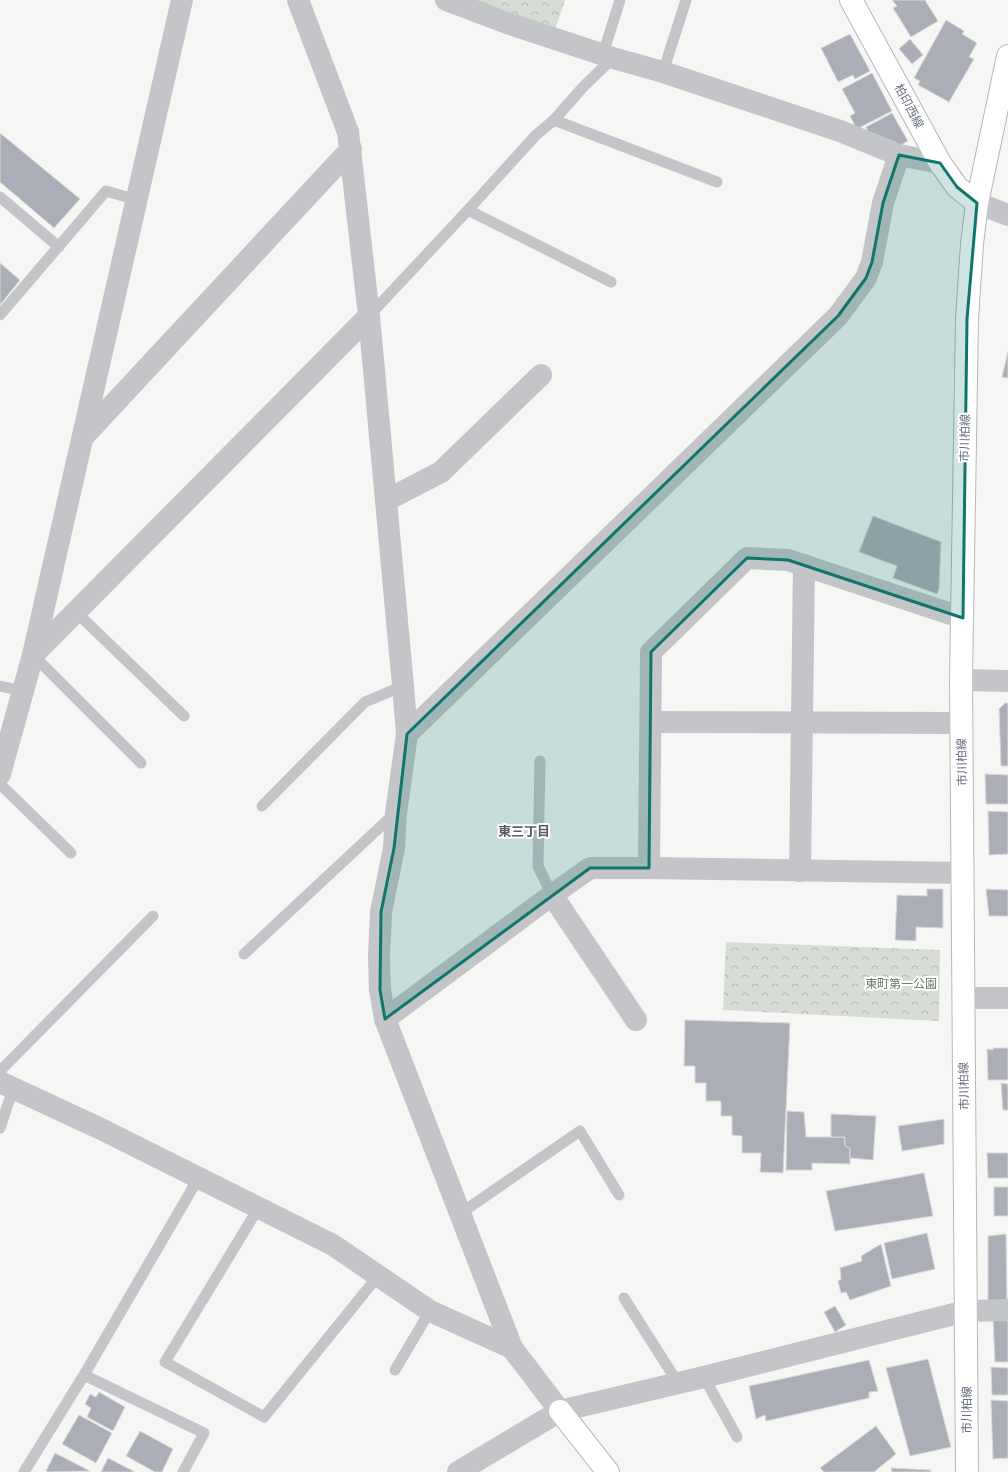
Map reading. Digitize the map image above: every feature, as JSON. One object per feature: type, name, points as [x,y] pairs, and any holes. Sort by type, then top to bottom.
[{"type":"main road","name":"柏印西線","points":[[852,0],[940,163],[957,187],[977,203]]},
{"type":"main road","name":"市川柏線","points":[[967,1472],[961,680],[967,319],[970,265],[977,203],[1008,56]]},
{"type":"main road","points":[[560,1411],[608,1472]]},
{"type":"street","points":[[0,774],[33,655],[182,0]]},
{"type":"street","points":[[298,0],[348,132],[351,149],[370,316],[403,686],[407,734],[396,813],[394,848],[382,912],[379,957],[380,990],[385,1019],[512,1348],[560,1411]]},
{"type":"street","points":[[446,0],[608,56],[664,72],[840,131],[899,155],[940,163]]},
{"type":"street","points":[[82,438],[351,149]]},
{"type":"street","points":[[407,734],[838,316],[866,278],[872,262],[883,202],[899,155]]},
{"type":"street","points":[[977,203],[1008,214]]},
{"type":"street","points":[[33,655],[370,316]]},
{"type":"street","points":[[387,500],[441,472],[541,375]]},
{"type":"street","points":[[649,868],[651,652],[746,558],[788,560],[963,618]]},
{"type":"street","points":[[800,870],[804,565]]},
{"type":"street","points":[[961,680],[1008,681]]},
{"type":"street","points":[[651,722],[962,723]]},
{"type":"street","points":[[385,1019],[590,868],[963,873]]},
{"type":"street","points":[[552,895],[636,1020]]},
{"type":"street","points":[[964,998],[1008,998]]},
{"type":"street","points":[[6,1085],[101,1129],[333,1245],[430,1311],[512,1348]]},
{"type":"street","points":[[458,1472],[560,1411],[704,1377],[966,1311],[1008,1310]]},
{"type":"lane","points":[[370,316],[536,135],[554,120],[608,56],[620,0]]},
{"type":"lane","points":[[664,72],[686,0]]},
{"type":"lane","points":[[554,120],[717,182]]},
{"type":"lane","points":[[0,315],[106,191],[137,200]]},
{"type":"lane","points":[[0,197],[59,247]]},
{"type":"lane","points":[[468,210],[611,282]]},
{"type":"lane","points":[[76,611],[184,716]]},
{"type":"lane","points":[[33,655],[142,763]]},
{"type":"lane","points":[[0,686],[23,691]]},
{"type":"lane","points":[[262,806],[365,702],[403,686]]},
{"type":"lane","points":[[540,761],[538,866],[552,895]]},
{"type":"lane","points":[[0,784],[71,853]]},
{"type":"lane","points":[[244,954],[396,813]]},
{"type":"lane","points":[[0,1071],[153,916]]},
{"type":"lane","points":[[0,1128],[6,1085]]},
{"type":"lane","points":[[461,1213],[580,1131],[619,1195]]},
{"type":"lane","points":[[24,1472],[84,1375],[199,1177]]},
{"type":"lane","points":[[259,1207],[165,1362],[264,1417],[378,1276]]},
{"type":"lane","points":[[624,1298],[678,1383]]},
{"type":"lane","points":[[395,1370],[430,1311]]},
{"type":"lane","points":[[84,1375],[204,1433],[183,1472]]},
{"type":"lane","points":[[704,1377],[737,1436]]},
{"type":"highlighted area","points":[[899,155],[940,163],[957,187],[977,203],[967,319],[963,618],[788,560],[747,558],[651,652],[649,868],[590,868],[385,1019],[380,990],[381,912],[394,848],[407,734],[838,316],[866,278],[872,262],[883,203]]},
{"type":"green space","points":[[470,0],[565,0],[555,30]]},
{"type":"green space","name":"東町第一公園","points":[[726,942],[940,950],[939,1021],[723,1010]]},
{"type":"building","points":[[892,0],[925,0],[938,21],[911,37],[893,8],[897,6]]},
{"type":"building","points":[[946,20],[964,31],[962,34],[977,43],[969,57],[974,59],[949,102],[918,85],[920,81],[914,78]]},
{"type":"building","points":[[850,34],[870,71],[855,79],[853,75],[838,82],[821,48]]},
{"type":"building","points":[[910,39],[923,55],[912,64],[899,49]]},
{"type":"building","points":[[872,73],[892,111],[857,129],[850,116],[855,113],[842,89]]},
{"type":"building","points":[[892,113],[908,141],[899,146],[869,134],[866,127]]},
{"type":"building","points":[[0,133],[80,199],[54,228],[0,182]]},
{"type":"building","points":[[0,263],[20,280],[0,305]]},
{"type":"building","points":[[1008,351],[1008,378],[1002,377]]},
{"type":"building","points":[[873,516],[941,542],[939,589],[937,594],[893,578],[897,566],[859,552]]},
{"type":"building","points":[[1005,703],[1008,703],[1008,766],[1001,766],[999,709]]},
{"type":"building","points":[[985,774],[1008,775],[1008,804],[986,804]]},
{"type":"building","points":[[988,811],[1008,812],[1008,854],[989,855]]},
{"type":"building","points":[[927,889],[943,889],[943,928],[916,927],[916,941],[895,940],[897,895],[927,896]]},
{"type":"building","points":[[986,889],[1008,890],[1008,916],[989,916]]},
{"type":"building","points":[[685,1020],[790,1023],[783,1173],[760,1172],[761,1153],[742,1153],[742,1136],[732,1135],[732,1116],[721,1116],[721,1101],[706,1101],[706,1083],[695,1083],[695,1066],[684,1066]]},
{"type":"building","points":[[993,1048],[1008,1048],[1008,1080],[988,1080],[987,1049],[993,1050]]},
{"type":"building","points":[[1001,1083],[1008,1084],[1008,1110],[1003,1110]]},
{"type":"building","points":[[787,1111],[804,1112],[806,1137],[845,1137],[845,1146],[850,1148],[850,1164],[812,1163],[812,1170],[786,1170]]},
{"type":"building","points":[[831,1114],[876,1116],[873,1160],[850,1158],[850,1148],[845,1146],[845,1137],[831,1137]]},
{"type":"building","points":[[944,1119],[944,1144],[902,1151],[898,1126]]},
{"type":"building","points":[[987,1153],[1008,1153],[1008,1178],[988,1178]]},
{"type":"building","points":[[924,1173],[933,1216],[835,1231],[826,1191]]},
{"type":"building","points":[[994,1187],[1008,1187],[1008,1216],[994,1216]]},
{"type":"building","points":[[927,1233],[935,1269],[892,1279],[884,1243]]},
{"type":"building","points":[[1006,1234],[1007,1302],[988,1302],[988,1236]]},
{"type":"building","points":[[881,1244],[891,1286],[850,1300],[846,1292],[841,1293],[838,1281],[841,1279],[840,1268],[862,1261],[861,1256]]},
{"type":"building","points":[[835,1306],[846,1325],[835,1332],[824,1312]]},
{"type":"building","points":[[993,1320],[1008,1321],[1008,1362],[995,1362]]},
{"type":"building","points":[[928,1359],[951,1447],[910,1456],[886,1368]]},
{"type":"building","points":[[869,1360],[878,1391],[869,1392],[869,1398],[766,1421],[765,1415],[756,1419],[749,1386]]},
{"type":"building","points":[[991,1367],[1008,1368],[1008,1395],[992,1395]]},
{"type":"building","points":[[99,1392],[125,1407],[113,1431],[87,1417],[91,1408],[85,1404],[90,1394],[96,1397]]},
{"type":"building","points":[[991,1400],[1008,1401],[1008,1458],[993,1459]]},
{"type":"building","points":[[79,1415],[112,1433],[96,1463],[62,1444]]},
{"type":"building","points":[[876,1426],[896,1454],[874,1472],[824,1472],[820,1468]]},
{"type":"building","points":[[140,1431],[173,1449],[162,1472],[155,1472],[126,1456]]},
{"type":"building","points":[[55,1453],[90,1471],[46,1471]]},
{"type":"building","points":[[108,1458],[135,1472],[101,1472]]},
{"type":"building","points":[[891,1468],[931,1470],[931,1472],[892,1472]]},
{"type":"district","name":"東三丁目","points":[[524,831]]}]
